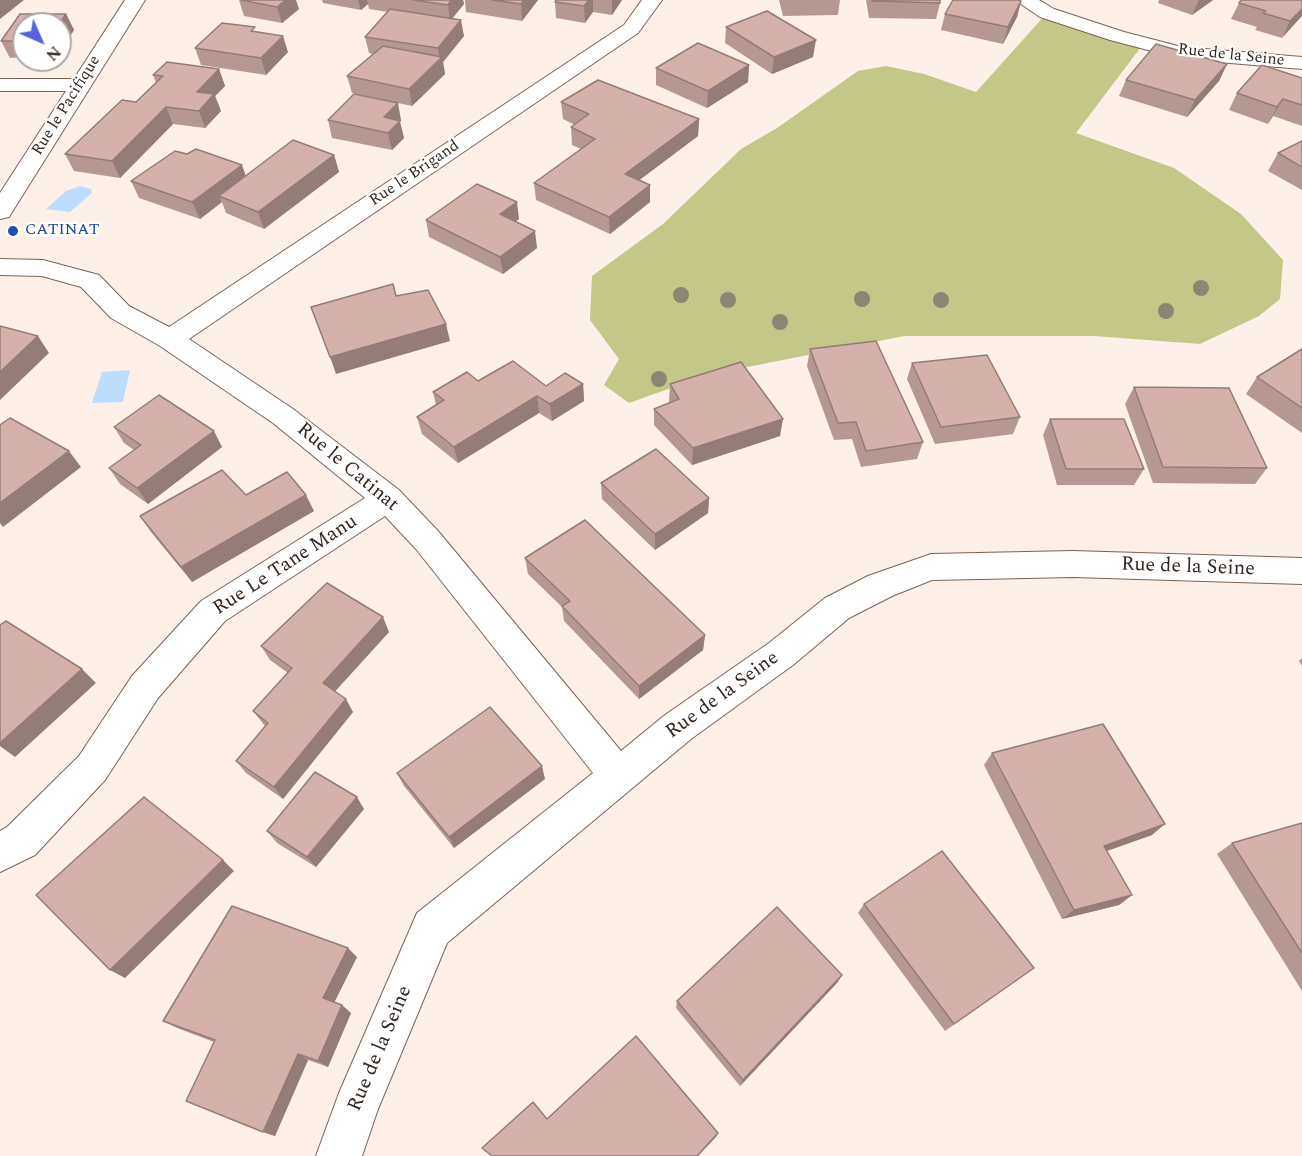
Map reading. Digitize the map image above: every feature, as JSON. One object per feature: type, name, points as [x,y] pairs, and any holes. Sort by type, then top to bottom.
[{"type":"street","name":"Rue le Pacifique","points":[[0,212],[135,0]]},
{"type":"street","name":"Rue le Brigand","points":[[170,339],[631,29],[652,0]]},
{"type":"street","name":"Rue de la Seine","points":[[1025,0],[1047,13],[1117,36],[1182,53],[1302,63]]},
{"type":"street","points":[[0,85],[79,86]]},
{"type":"street","name":"Rue le Catinat","points":[[0,267],[43,268],[90,281],[120,312],[170,339],[284,416],[388,499],[427,540],[617,775]]},
{"type":"street","name":"Rue Le Tane Manu","points":[[0,853],[21,841],[92,768],[145,687],[213,611],[388,499]]},
{"type":"street","name":"Rue de la Seine","points":[[339,1156],[359,1099],[432,928],[617,775],[678,727],[781,654],[837,608],[880,586],[931,567],[1073,564],[1302,571]]},
{"type":"green space","points":[[1047,13],[1144,43],[1076,133],[1174,168],[1241,214],[1283,260],[1280,299],[1259,316],[1200,344],[1094,336],[904,336],[707,375],[629,403],[604,385],[619,359],[590,320],[592,276],[663,224],[741,149],[777,128],[858,71],[886,66],[924,74],[976,92]]},
{"type":"water","points":[[80,186],[91,189],[92,193],[70,212],[46,209],[66,191]]},
{"type":"water","points":[[130,370],[123,402],[92,403],[102,372]]},
{"type":"building","points":[[241,0],[286,0],[277,7]]},
{"type":"building","points":[[413,0],[451,0],[448,5]]},
{"type":"building","points":[[492,0],[524,0],[521,4]]},
{"type":"building","points":[[556,0],[589,0],[584,6],[555,2]]},
{"type":"building","points":[[940,0],[940,3],[872,1]]},
{"type":"building","points":[[953,0],[1021,1],[1008,27],[945,14]]},
{"type":"building","points":[[1241,0],[1302,0],[1302,9],[1290,21],[1239,3]]},
{"type":"building","points":[[390,9],[461,20],[438,48],[365,37]]},
{"type":"building","points":[[767,11],[816,40],[774,57],[726,27]]},
{"type":"building","points":[[222,23],[255,27],[251,31],[283,36],[261,58],[195,48]]},
{"type":"building","points":[[12,25],[12,41],[1,41]]},
{"type":"building","points":[[698,43],[749,65],[708,91],[656,68]]},
{"type":"building","points":[[1156,44],[1227,64],[1195,100],[1126,80]]},
{"type":"building","points":[[383,46],[442,57],[409,89],[347,76]]},
{"type":"building","points":[[167,62],[219,69],[197,92],[214,94],[199,111],[166,107],[112,161],[65,154],[122,100],[136,102],[163,76],[153,75]]},
{"type":"building","points":[[1262,65],[1302,78],[1302,105],[1283,99],[1277,107],[1237,93]]},
{"type":"building","points":[[598,80],[699,119],[625,174],[650,185],[609,217],[534,183],[595,139],[571,127],[589,114],[561,102]]},
{"type":"building","points":[[354,94],[398,103],[384,117],[400,121],[388,133],[328,120]]},
{"type":"building","points":[[293,140],[334,155],[258,212],[219,196]]},
{"type":"building","points":[[1302,141],[1302,167],[1278,153]]},
{"type":"building","points":[[196,149],[242,165],[192,202],[131,181],[175,151],[187,154]]},
{"type":"building","points":[[477,184],[517,202],[500,214],[535,231],[500,257],[426,220]]},
{"type":"building","points":[[393,284],[396,296],[428,290],[446,324],[330,357],[311,307]]},
{"type":"building","points":[[0,326],[38,336],[0,372]]},
{"type":"building","points":[[876,341],[923,442],[866,451],[856,422],[838,423],[810,349]]},
{"type":"building","points":[[1302,349],[1302,408],[1257,377]]},
{"type":"building","points":[[987,355],[1020,417],[941,427],[912,363]]},
{"type":"building","points":[[513,361],[546,386],[565,373],[583,384],[550,404],[537,396],[454,447],[417,417],[444,400],[433,392],[467,372],[478,381]]},
{"type":"building","points":[[741,362],[783,419],[693,448],[654,409],[679,399],[670,384]]},
{"type":"building","points":[[1134,387],[1229,388],[1267,468],[1163,467]]},
{"type":"building","points":[[159,395],[214,431],[137,488],[109,468],[141,445],[114,427]]},
{"type":"building","points":[[10,418],[69,451],[0,503],[0,425]]},
{"type":"building","points":[[1050,419],[1124,419],[1144,469],[1066,469]]},
{"type":"building","points":[[656,449],[709,498],[655,534],[601,483]]},
{"type":"building","points":[[222,470],[246,495],[287,472],[306,495],[181,567],[140,516]]},
{"type":"building","points":[[585,520],[705,635],[639,686],[562,606],[570,601],[525,558]]},
{"type":"building","points":[[327,583],[383,617],[323,683],[346,699],[274,787],[236,761],[268,723],[253,711],[292,668],[261,646]]},
{"type":"building","points":[[6,621],[82,669],[0,743],[0,625]]},
{"type":"building","points":[[490,707],[542,766],[449,837],[397,773]]},
{"type":"building","points":[[1103,724],[1165,824],[1104,846],[1132,895],[1074,910],[992,753]]},
{"type":"building","points":[[315,772],[357,797],[307,857],[267,831]]},
{"type":"building","points":[[144,797],[223,860],[110,970],[36,895]]},
{"type":"building","points":[[1302,823],[1302,953],[1232,843]]},
{"type":"building","points":[[942,851],[1034,968],[954,1024],[864,904]]},
{"type":"building","points":[[232,906],[348,948],[323,998],[342,1005],[318,1061],[298,1054],[263,1132],[186,1101],[215,1040],[163,1021]]},
{"type":"building","points":[[777,907],[842,975],[743,1080],[677,1001]]},
{"type":"building","points":[[636,1036],[718,1133],[697,1156],[492,1156],[482,1148],[533,1102],[547,1119]]},
{"type":"place","name":"CATINAT","points":[[13,231]]}]
